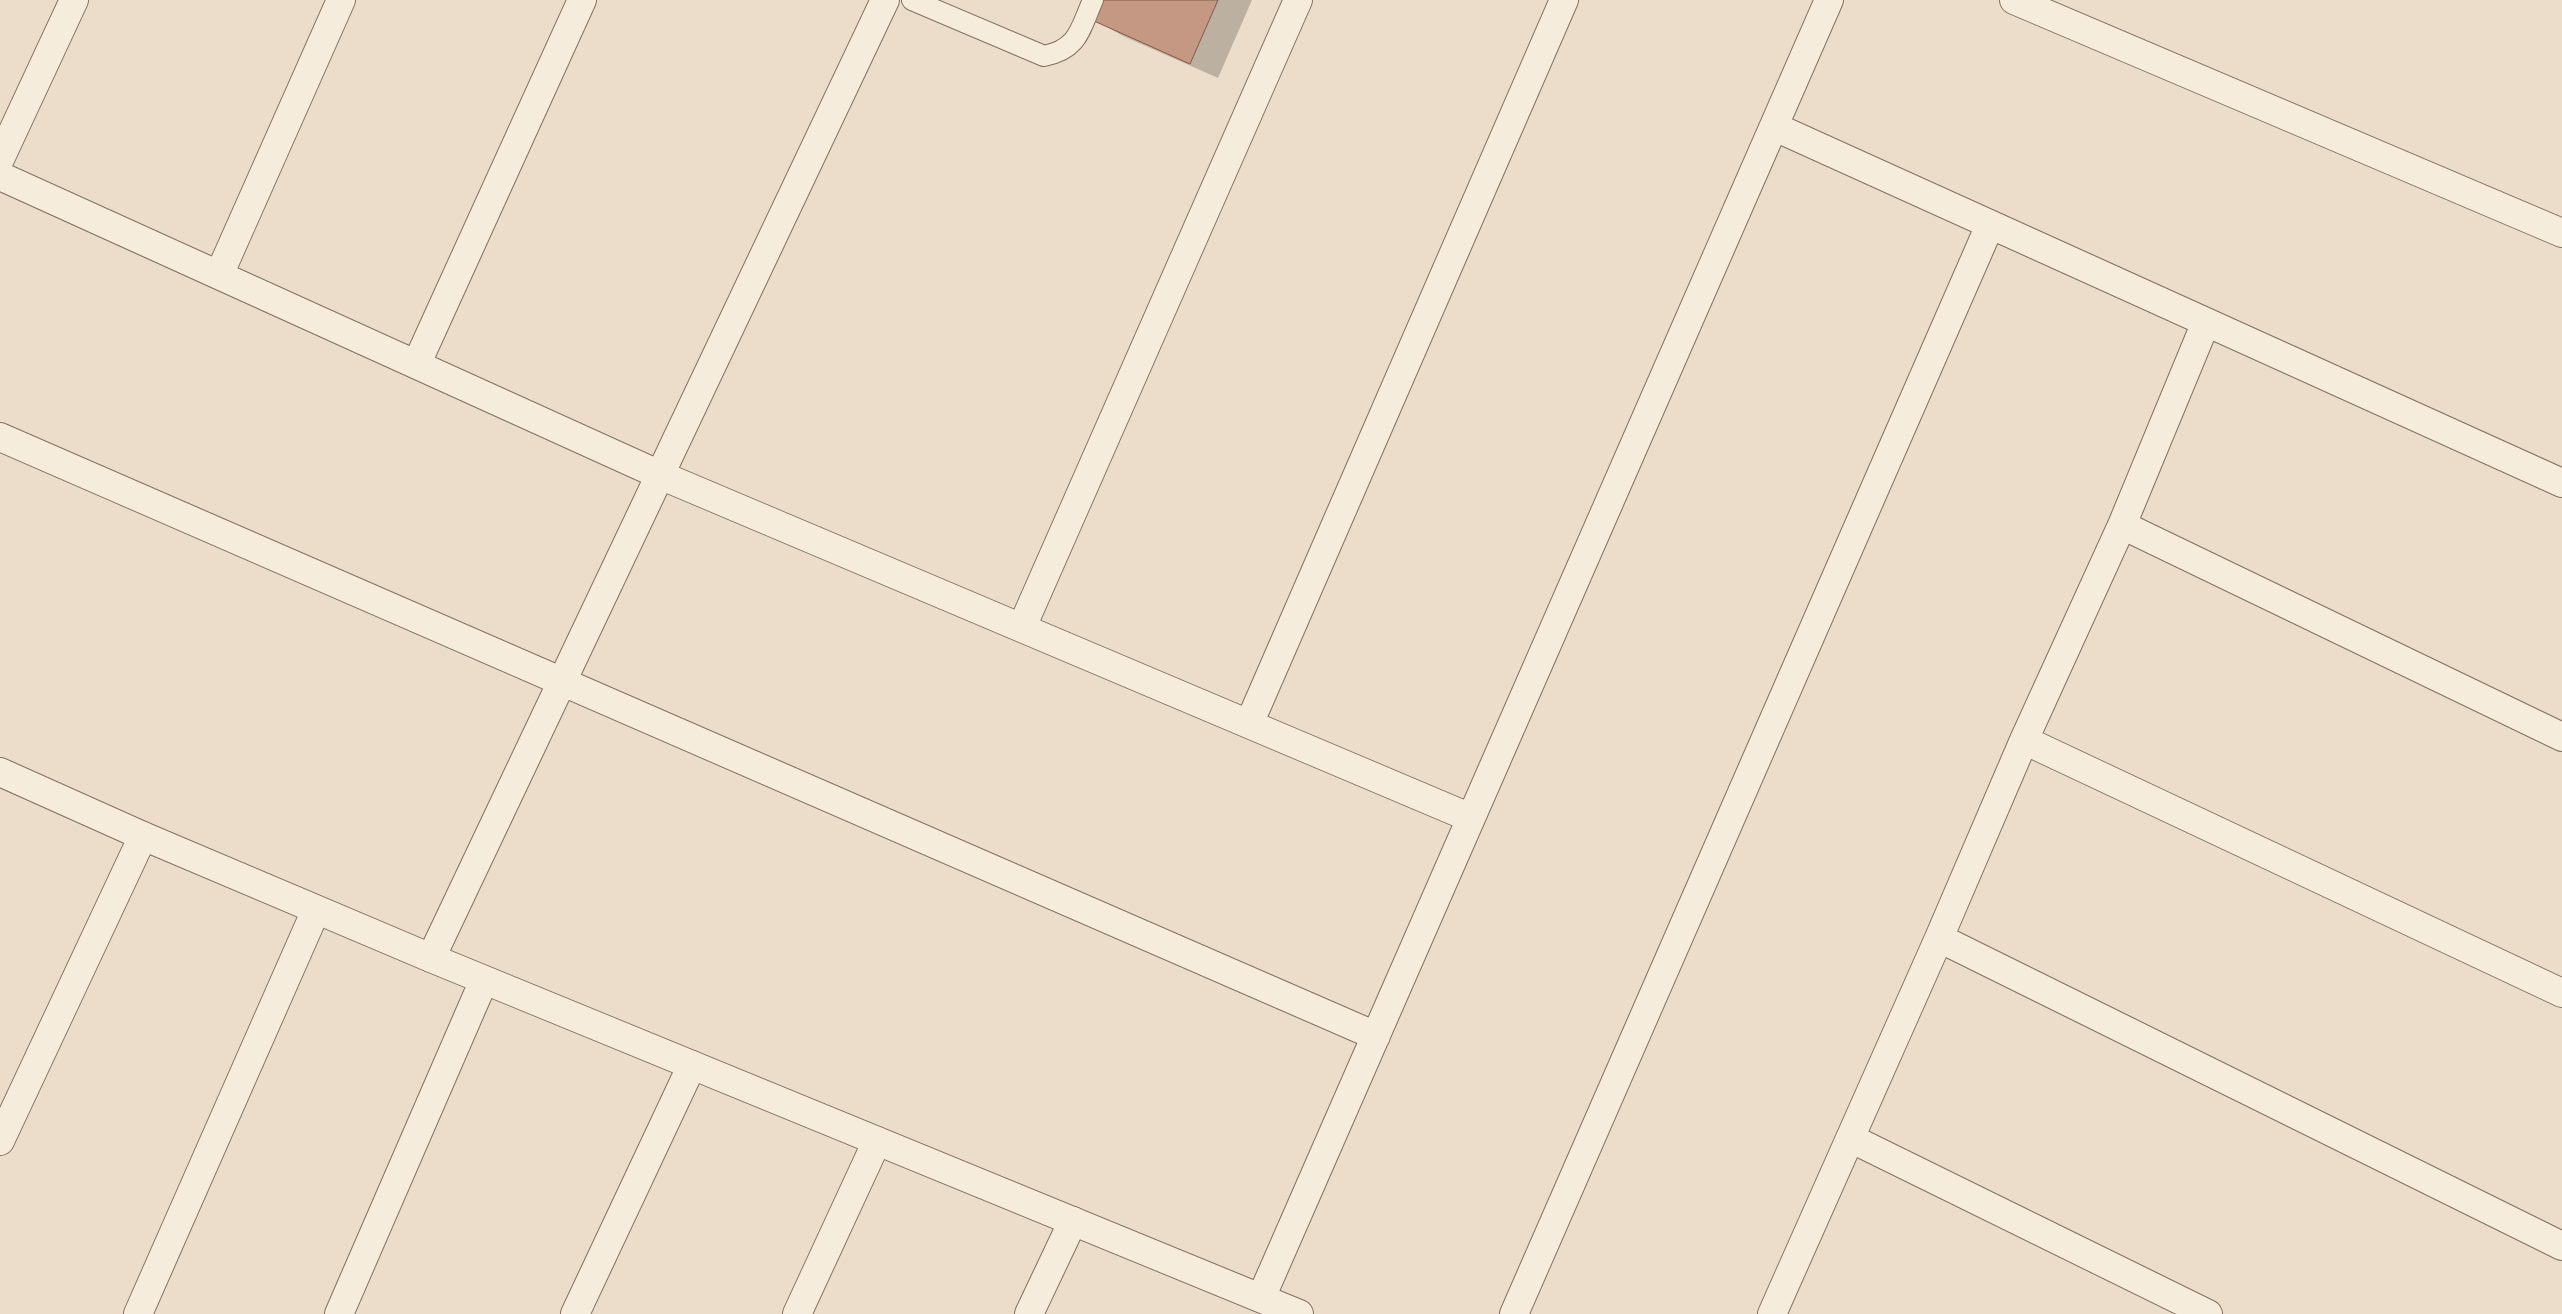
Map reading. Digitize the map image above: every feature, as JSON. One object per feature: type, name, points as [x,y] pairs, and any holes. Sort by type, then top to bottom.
[{"type":"street","points":[[0,159],[74,0]]},
{"type":"street","points":[[219,275],[341,0]]},
{"type":"street","points":[[417,363],[582,0]]},
{"type":"street","points":[[431,958],[885,0]]},
{"type":"street","points":[[1022,627],[1298,0]]},
{"type":"street","points":[[1249,724],[1564,0]]},
{"type":"street","points":[[0,772],[316,910],[1282,1308],[1376,1036],[1829,0]]},
{"type":"street","points":[[2014,0],[2562,233]]},
{"type":"street","points":[[1775,127],[2562,483]]},
{"type":"street","points":[[0,176],[417,363],[660,475],[1471,818]]},
{"type":"street","points":[[1514,1314],[1990,225]]},
{"type":"street","points":[[1772,1314],[1939,938],[2024,740],[2122,525],[2206,322]]},
{"type":"street","points":[[0,437],[561,683],[1376,1036]]},
{"type":"street","points":[[2122,525],[2562,737]]},
{"type":"street","points":[[2024,740],[2562,993]]},
{"type":"street","points":[[0,1141],[143,836]]},
{"type":"street","points":[[138,1314],[316,910]]},
{"type":"street","points":[[1939,938],[2562,1246]]},
{"type":"street","points":[[339,1314],[484,980]]},
{"type":"street","points":[[575,1314],[692,1065]]},
{"type":"street","points":[[1850,1138],[2208,1314]]},
{"type":"street","points":[[798,1314],[878,1141]]},
{"type":"street","points":[[1029,1314],[1073,1221]]},
{"type":"lane","points":[[912,0],[1044,56],[1062,53],[1075,41],[1092,0]]},
{"type":"building","points":[[1103,0],[1218,0],[1190,64],[1094,21]]}]
